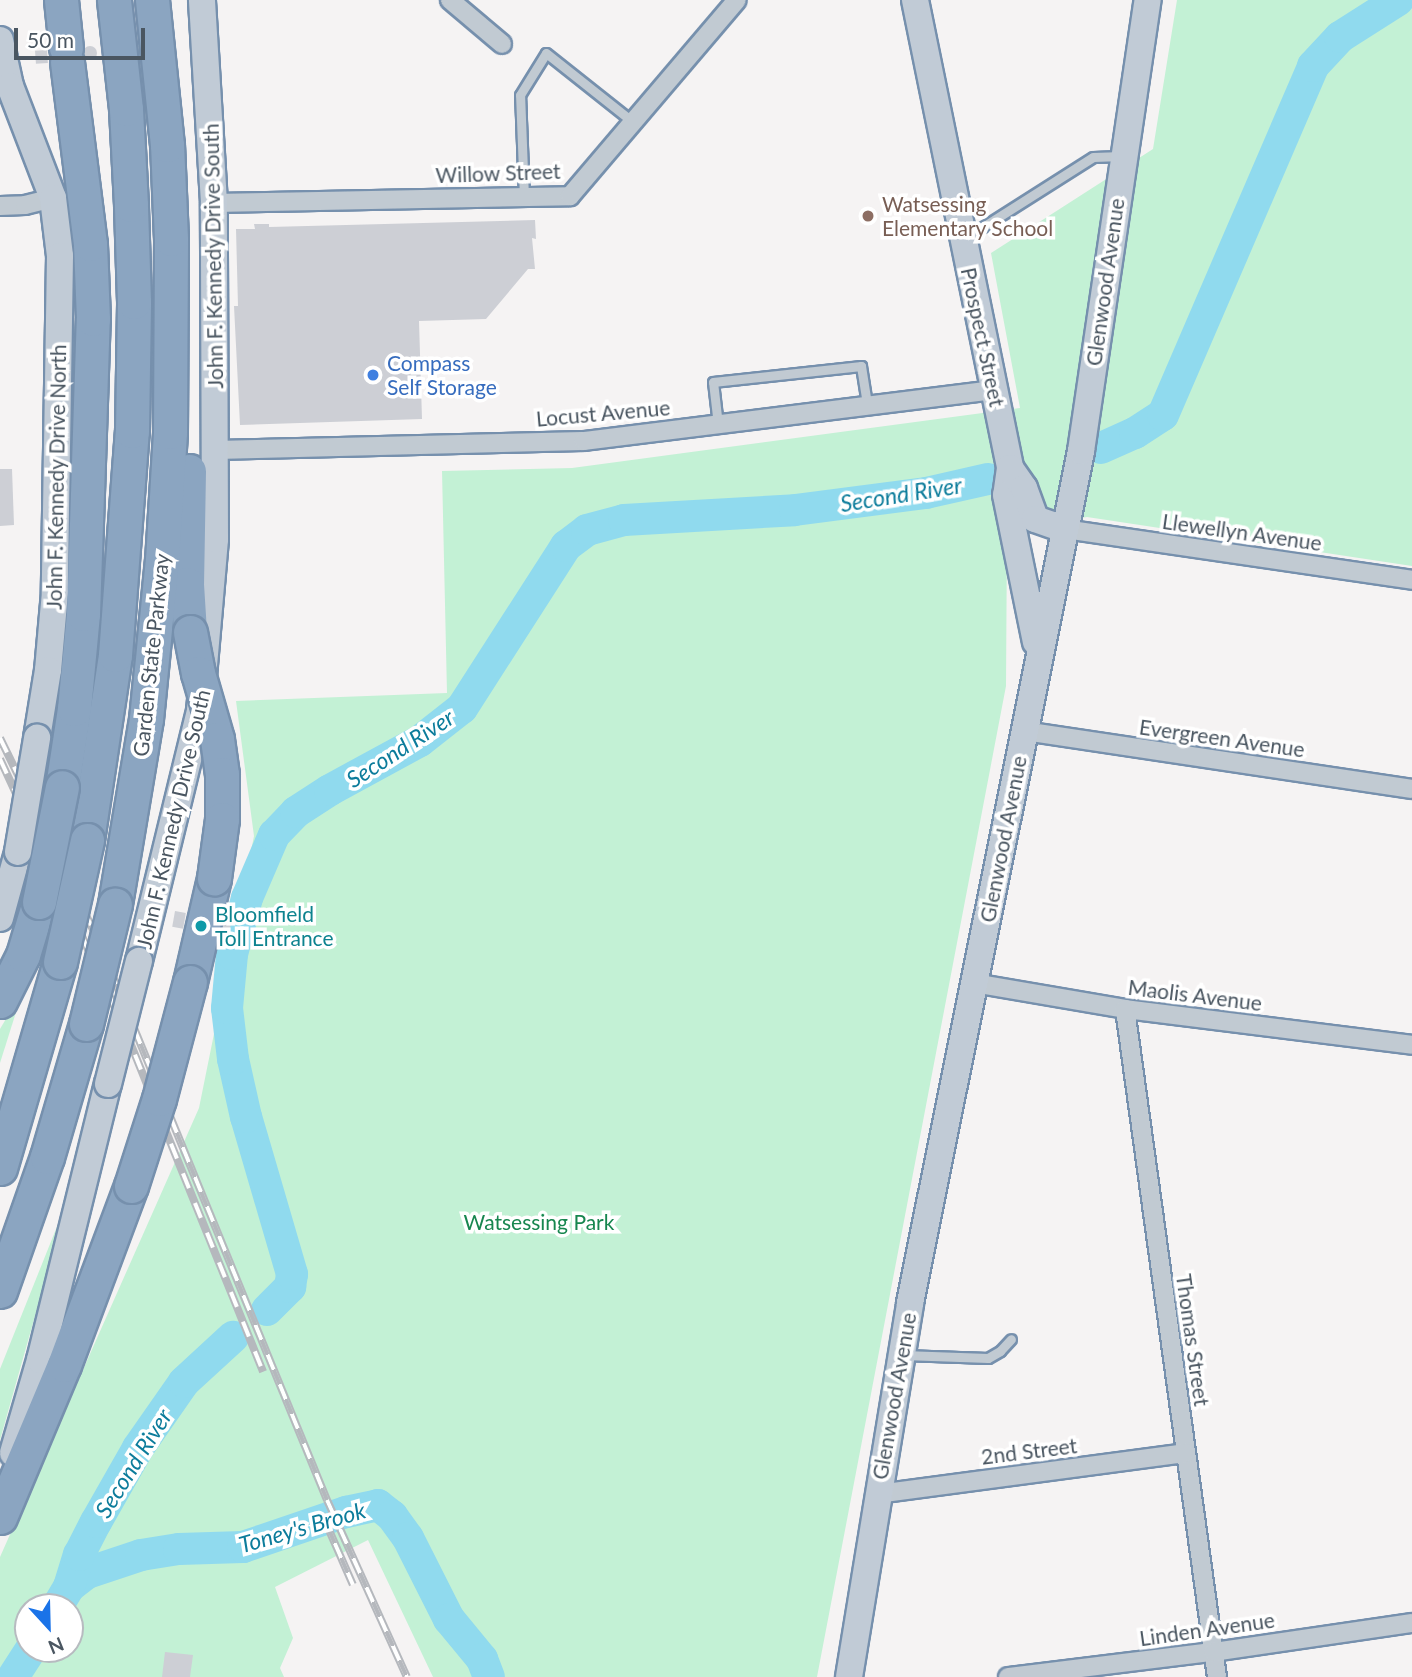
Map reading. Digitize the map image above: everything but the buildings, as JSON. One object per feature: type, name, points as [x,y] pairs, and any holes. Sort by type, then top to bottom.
[{"type":"highway","points":[[0,1000],[28,941],[39,902],[74,709],[83,614],[93,319],[90,244],[61,0]]},
{"type":"highway","name":"Garden State Parkway","points":[[0,1168],[60,962],[87,840],[115,655],[128,506],[132,409],[131,195],[114,0]]},
{"type":"highway","name":"Garden State Parkway","points":[[0,1291],[47,1157],[86,1024],[115,904],[146,719],[164,540],[172,337],[167,145],[152,0]]},
{"type":"highway","points":[[0,1517],[64,1365],[131,1186],[159,1099],[214,878],[222,820],[220,754],[190,632],[187,584],[190,339],[167,145]]},
{"type":"street","name":"John F. Kennedy Drive South","points":[[0,1494],[40,1360],[204,694],[215,540],[215,450],[214,203],[202,0]]},
{"type":"street","name":"Willow Street","points":[[214,203],[570,196],[737,0]]},
{"type":"street","name":"Prospect Street","points":[[915,0],[1010,468],[1006,495],[1039,657]]},
{"type":"street","name":"Glenwood Avenue","points":[[849,1677],[901,1355],[1080,451],[1148,0]]},
{"type":"street","points":[[455,1],[502,44]]},
{"type":"street","name":"John F. Kennedy Drive North","points":[[0,40],[10,86],[52,198],[61,279],[55,592],[48,670],[18,852],[0,918]]},
{"type":"street","points":[[0,205],[25,205],[52,198]]},
{"type":"street","name":"Locust Avenue","points":[[215,450],[567,442],[993,390]]},
{"type":"street","name":"Prospect Street","points":[[1010,468],[1024,488],[1035,519],[1065,529]]},
{"type":"street","name":"Llewellyn Avenue","points":[[1065,529],[1412,580]]},
{"type":"street","name":"Evergreen Avenue","points":[[1024,731],[1412,789]]},
{"type":"street","name":"Maolis Avenue","points":[[974,983],[1125,1009],[1412,1045]]},
{"type":"street","name":"Thomas Street","points":[[1125,1009],[1217,1677]]},
{"type":"street","name":"2nd Street","points":[[878,1494],[1185,1453]]},
{"type":"street","name":"Linden Avenue","points":[[1009,1677],[1213,1652],[1412,1623]]},
{"type":"lane","points":[[524,197],[520,95],[546,53],[633,122]]},
{"type":"lane","points":[[963,240],[1093,157],[1124,156]]},
{"type":"lane","points":[[718,425],[713,382],[861,366],[867,405]]},
{"type":"lane","points":[[901,1355],[988,1358],[1000,1351],[1011,1339]]},
{"type":"green space","name":"Watsessing Park","points":[[1177,0],[1412,0],[1412,566],[1087,517],[1007,531],[1006,686],[817,1677],[433,1677],[368,1540],[275,1587],[293,1638],[280,1668],[284,1677],[0,1677],[0,1557],[199,1108],[254,836],[236,701],[447,693],[442,471],[572,468],[1020,408],[991,253],[1153,149]]},
{"type":"green space","points":[[23,990],[0,1063],[0,1029]]},
{"type":"green space","points":[[68,1199],[0,1440],[0,1369]]},
{"type":"waterway","name":"Second River","points":[[1101,448],[1135,433],[1163,415],[1313,66],[1340,37],[1398,0]]},
{"type":"waterway","name":"Second River","points":[[267,1310],[290,1287],[292,1274],[246,1117],[233,1059],[227,1008],[232,954],[247,898],[274,835],[296,812],[330,790],[420,741],[462,708],[566,546],[587,530],[624,520],[795,510],[926,493],[988,479]]},
{"type":"waterway","name":"Second River","points":[[65,1593],[79,1555],[138,1448],[184,1382],[233,1337]]},
{"type":"waterway","name":"Toney's Brook","points":[[69,1587],[87,1573],[141,1555],[179,1549],[243,1547],[346,1512],[378,1505],[392,1516],[408,1538],[449,1619],[482,1659],[489,1677]]},
{"type":"waterway","name":"Second River","points":[[13,1677],[22,1663]]},
{"type":"railway","points":[[0,738],[98,940],[327,1500],[407,1677]]},
{"type":"railway","points":[[0,759],[123,1025],[263,1372]]},
{"type":"railway","points":[[322,1514],[353,1585]]},
{"type":"place","name":"Watsessing Elementary School","points":[[868,216]]},
{"type":"place","name":"Compass Self Storage","points":[[373,375]]},
{"type":"place","name":"Bloomfield Toll Entrance","points":[[201,926]]}]
